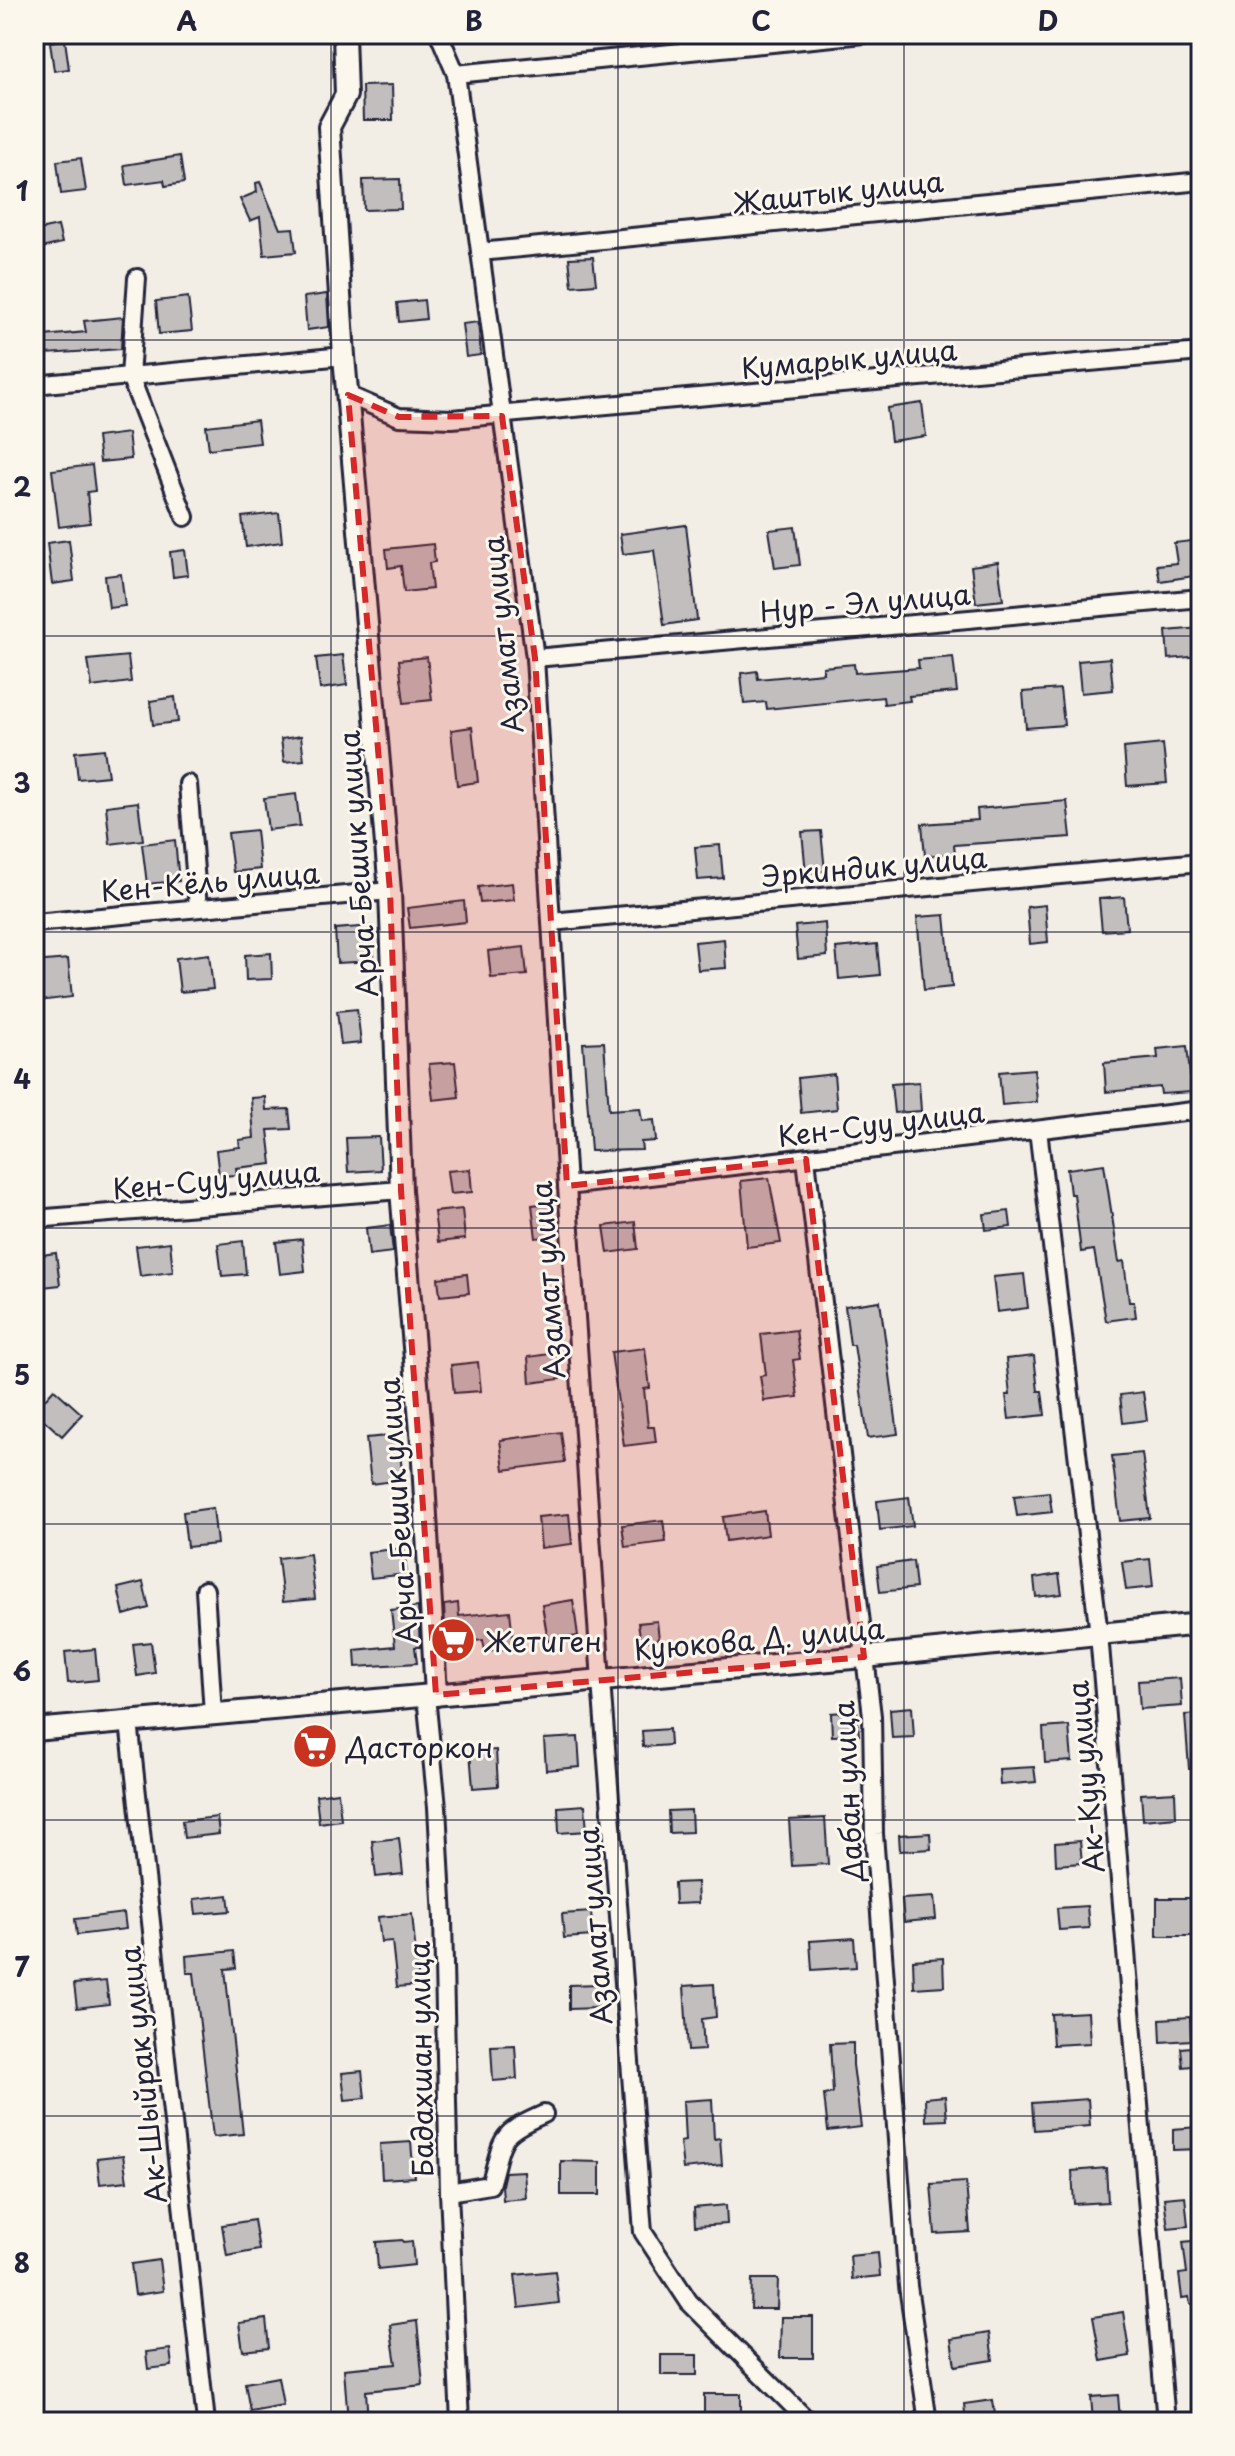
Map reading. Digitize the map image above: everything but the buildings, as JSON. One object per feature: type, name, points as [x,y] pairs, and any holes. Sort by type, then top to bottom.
[{"type":"street","name":"Арча-Бешик улица","points":[[344,34],[346,95],[329,127],[344,356],[390,891],[401,1190],[422,1444],[431,1696]]},
{"type":"street","name":"Азамат улица","points":[[439,34],[456,74],[535,658],[567,1186],[643,2232],[689,2302],[809,2422]]},
{"type":"street","points":[[456,74],[864,34]]},
{"type":"street","name":"Жаштык улица","points":[[480,252],[1201,181]]},
{"type":"street","points":[[137,278],[130,376],[185,517]]},
{"type":"street","name":"Кумарык улица","points":[[348,395],[399,417],[421,420],[502,416],[1201,352]]},
{"type":"street","points":[[34,385],[344,356]]},
{"type":"street","name":"Нур - Эл улица","points":[[535,658],[1201,598]]},
{"type":"street","points":[[188,784],[198,908]]},
{"type":"street","name":"Эркиндик улица","points":[[551,922],[1201,862]]},
{"type":"street","name":"Кен-Кёль улица","points":[[34,923],[390,891]]},
{"type":"street","name":"Кен-Суу улица","points":[[567,1186],[1201,1110]]},
{"type":"street","name":"Ак-Куу улица","points":[[1038,1130],[1099,1634],[1166,2422]]},
{"type":"street","name":"Дабан улица","points":[[806,1159],[872,1716],[874,1834],[908,2286],[928,2422]]},
{"type":"street","name":"Кен-Суу улица","points":[[34,1219],[401,1190]]},
{"type":"street","points":[[205,1590],[213,1714]]},
{"type":"street","name":"Куюкова Д. улица","points":[[34,1730],[601,1681],[1201,1624]]},
{"type":"street","name":"Бадахшан улица","points":[[431,1696],[455,2192],[460,2422]]},
{"type":"street","name":"Ак-Шыйрак улица","points":[[129,1722],[206,2422]]},
{"type":"street","points":[[455,2192],[490,2185],[502,2141],[508,2132],[544,2114]]},
{"type":"highlighted area","points":[[348,395],[399,417],[502,416],[535,658],[567,1186],[806,1159],[864,1657],[436,1695],[401,1190],[390,891]]},
{"type":"place","name":"Жетиген","points":[[453,1640]]},
{"type":"place","name":"Дасторкон","points":[[315,1746]]}]
